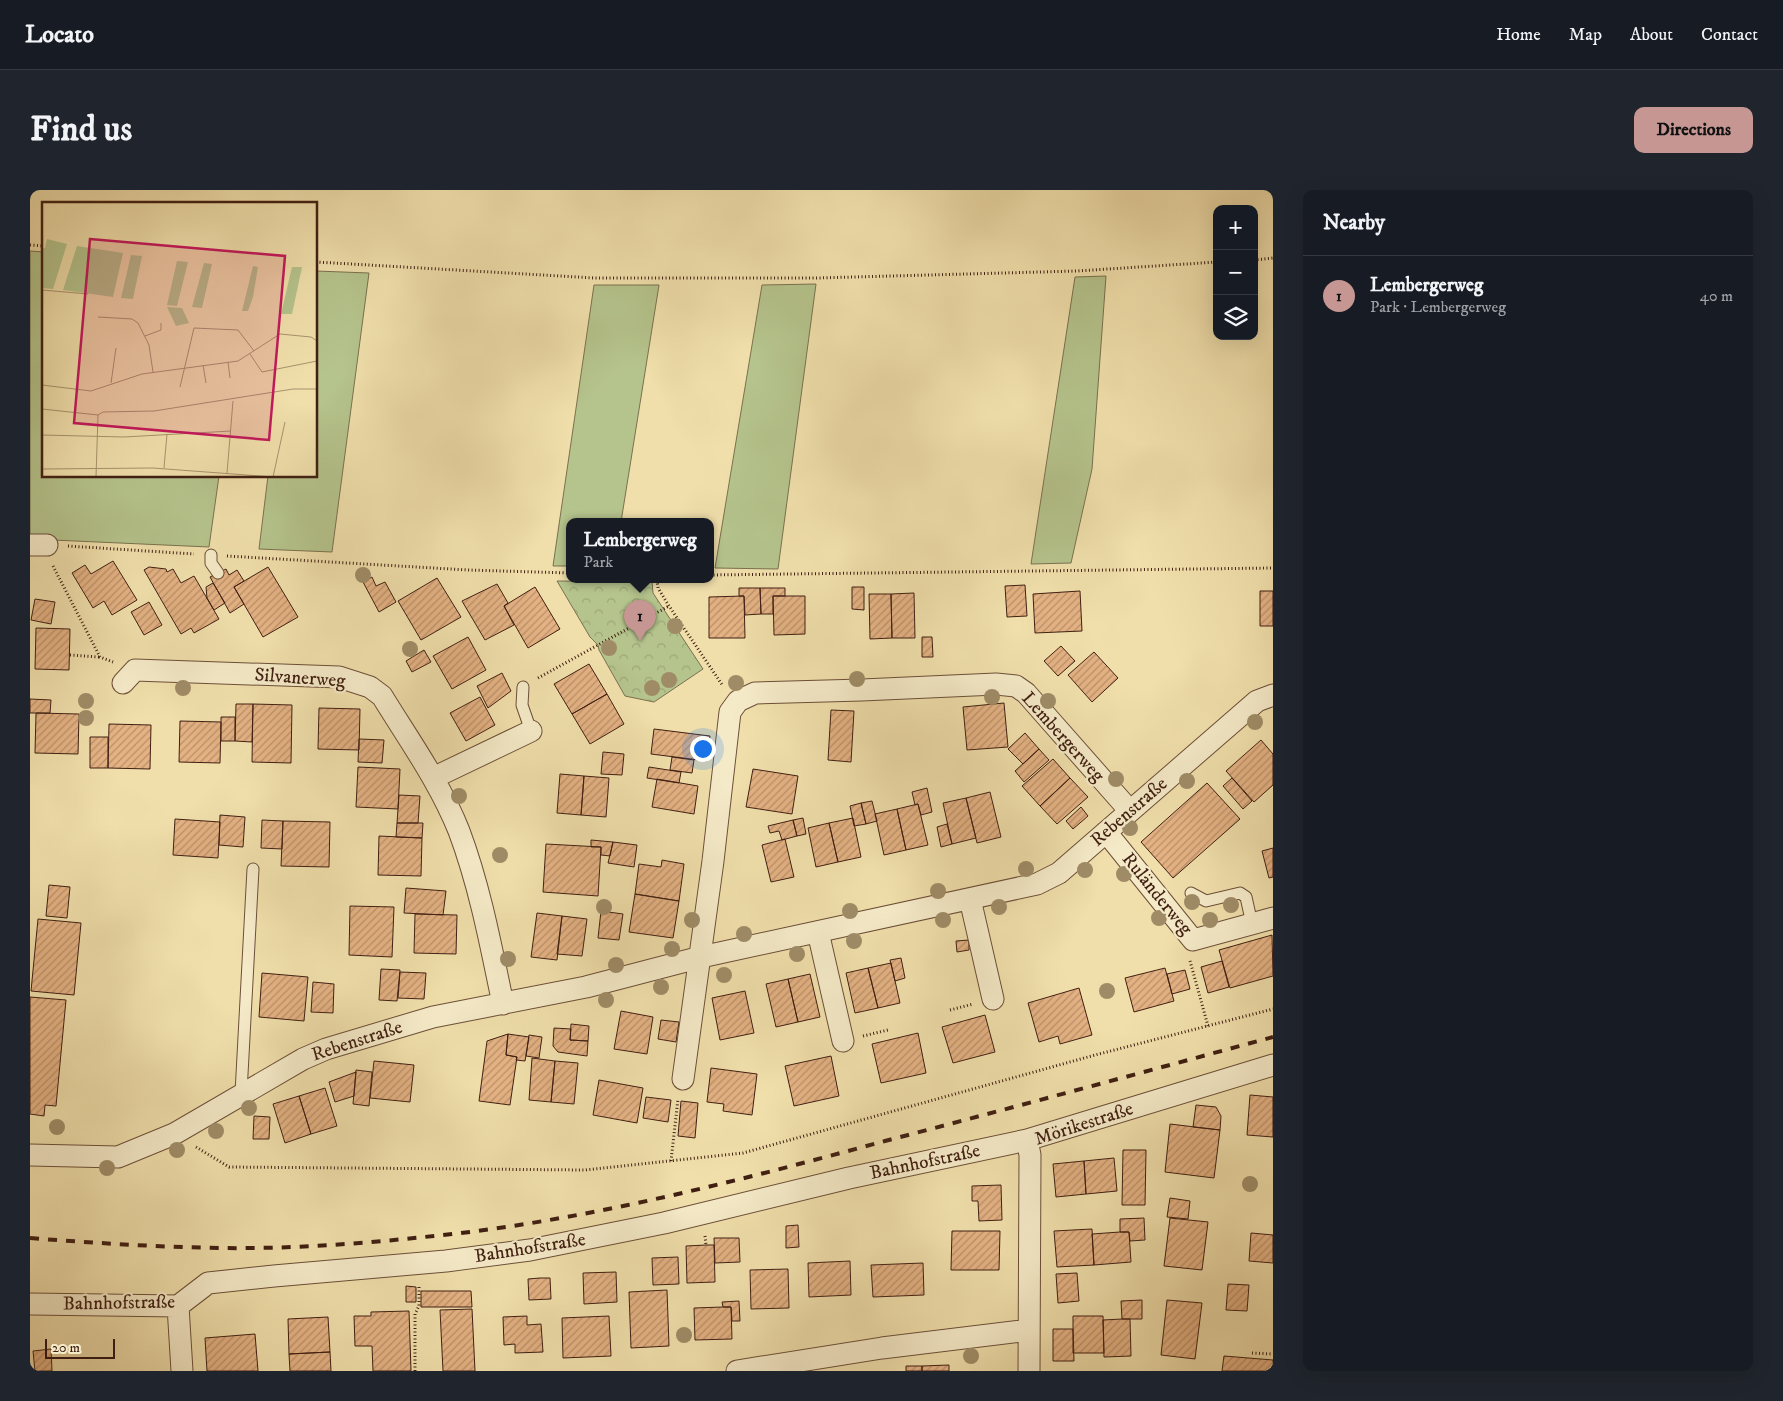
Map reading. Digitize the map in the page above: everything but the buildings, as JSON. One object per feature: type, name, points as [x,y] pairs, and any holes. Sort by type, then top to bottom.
[{"type":"street","name":"Silvanerweg","points":[[129,677],[339,677],[370,687],[382,696],[433,778],[462,841],[482,907],[503,1004]]},
{"type":"street","name":"Lembergerweg","points":[[738,701],[755,693],[996,684],[1016,686],[1026,693],[1130,811]]},
{"type":"street","name":"Rebenstraße","points":[[30,1155],[118,1157],[174,1134],[241,1093],[303,1059],[326,1049],[433,1017],[586,987],[701,957],[1037,884],[1060,873],[1257,701],[1273,695]]},
{"type":"street","points":[[683,1078],[701,957],[730,712],[738,701]]},
{"type":"street","points":[[433,778],[531,731]]},
{"type":"street","name":"Ruländerweg","points":[[1106,832],[1193,940],[1273,918]]},
{"type":"street","points":[[970,899],[993,1000]]},
{"type":"street","points":[[818,932],[843,1041]]},
{"type":"street","name":"Mörikestraße","points":[[1029,1371],[1030,1164],[1027,1140],[1273,1065]]},
{"type":"street","name":"Bahnhofstraße","points":[[30,1304],[178,1306],[208,1283],[419,1263],[530,1250],[664,1223],[849,1178],[1027,1140]]},
{"type":"street","points":[[178,1306],[182,1371]]},
{"type":"street","points":[[737,1371],[882,1348],[1029,1330]]},
{"type":"lane","points":[[211,555],[211,563],[218,573]]},
{"type":"lane","points":[[523,687],[522,705],[531,731]]},
{"type":"lane","points":[[241,1093],[253,868]]},
{"type":"lane","points":[[1191,893],[1206,901],[1240,893],[1246,897],[1252,924]]},
{"type":"path","points":[[1258,260],[1273,258]]},
{"type":"path","points":[[318,262],[595,278],[817,278],[1077,272],[1213,262]]},
{"type":"path","points":[[38,545],[440,568],[566,573]]},
{"type":"path","points":[[38,545],[48,556],[100,657],[129,677]]},
{"type":"path","points":[[714,575],[1273,568]]},
{"type":"path","points":[[657,583],[658,588],[669,606],[726,690],[738,701]]},
{"type":"path","points":[[523,687],[669,606]]},
{"type":"path","points":[[70,655],[100,657]]},
{"type":"path","points":[[1193,940],[1188,954],[1208,1026]]},
{"type":"path","points":[[174,1134],[229,1167],[585,1170],[743,1153],[1273,1008]]},
{"type":"path","points":[[671,1161],[678,1095],[683,1078]]},
{"type":"path","points":[[415,1371],[415,1314],[419,1306],[419,1263]]},
{"type":"path","points":[[1252,1353],[1273,1354]]},
{"type":"green space","points":[[30,251],[42,252],[42,478],[219,478],[209,547],[30,539]]},
{"type":"green space","points":[[318,271],[369,273],[332,552],[259,549],[268,478],[318,478]]},
{"type":"green space","points":[[1106,276],[1092,469],[1071,563],[1031,564],[1075,277]]},
{"type":"green space","points":[[816,284],[778,569],[715,568],[762,285]]},
{"type":"green space","points":[[594,285],[659,285],[622,518],[566,518],[566,566],[553,566]]},
{"type":"green space","points":[[557,581],[566,581],[566,583],[652,583],[653,593],[703,669],[654,702],[625,696],[598,645],[590,637]]},
{"type":"railway","points":[[30,1238],[173,1247],[272,1248],[399,1240],[541,1221],[657,1199],[771,1171],[1273,1037]]},
{"type":"place","name":"Lembergerweg","points":[[640,641]]}]
